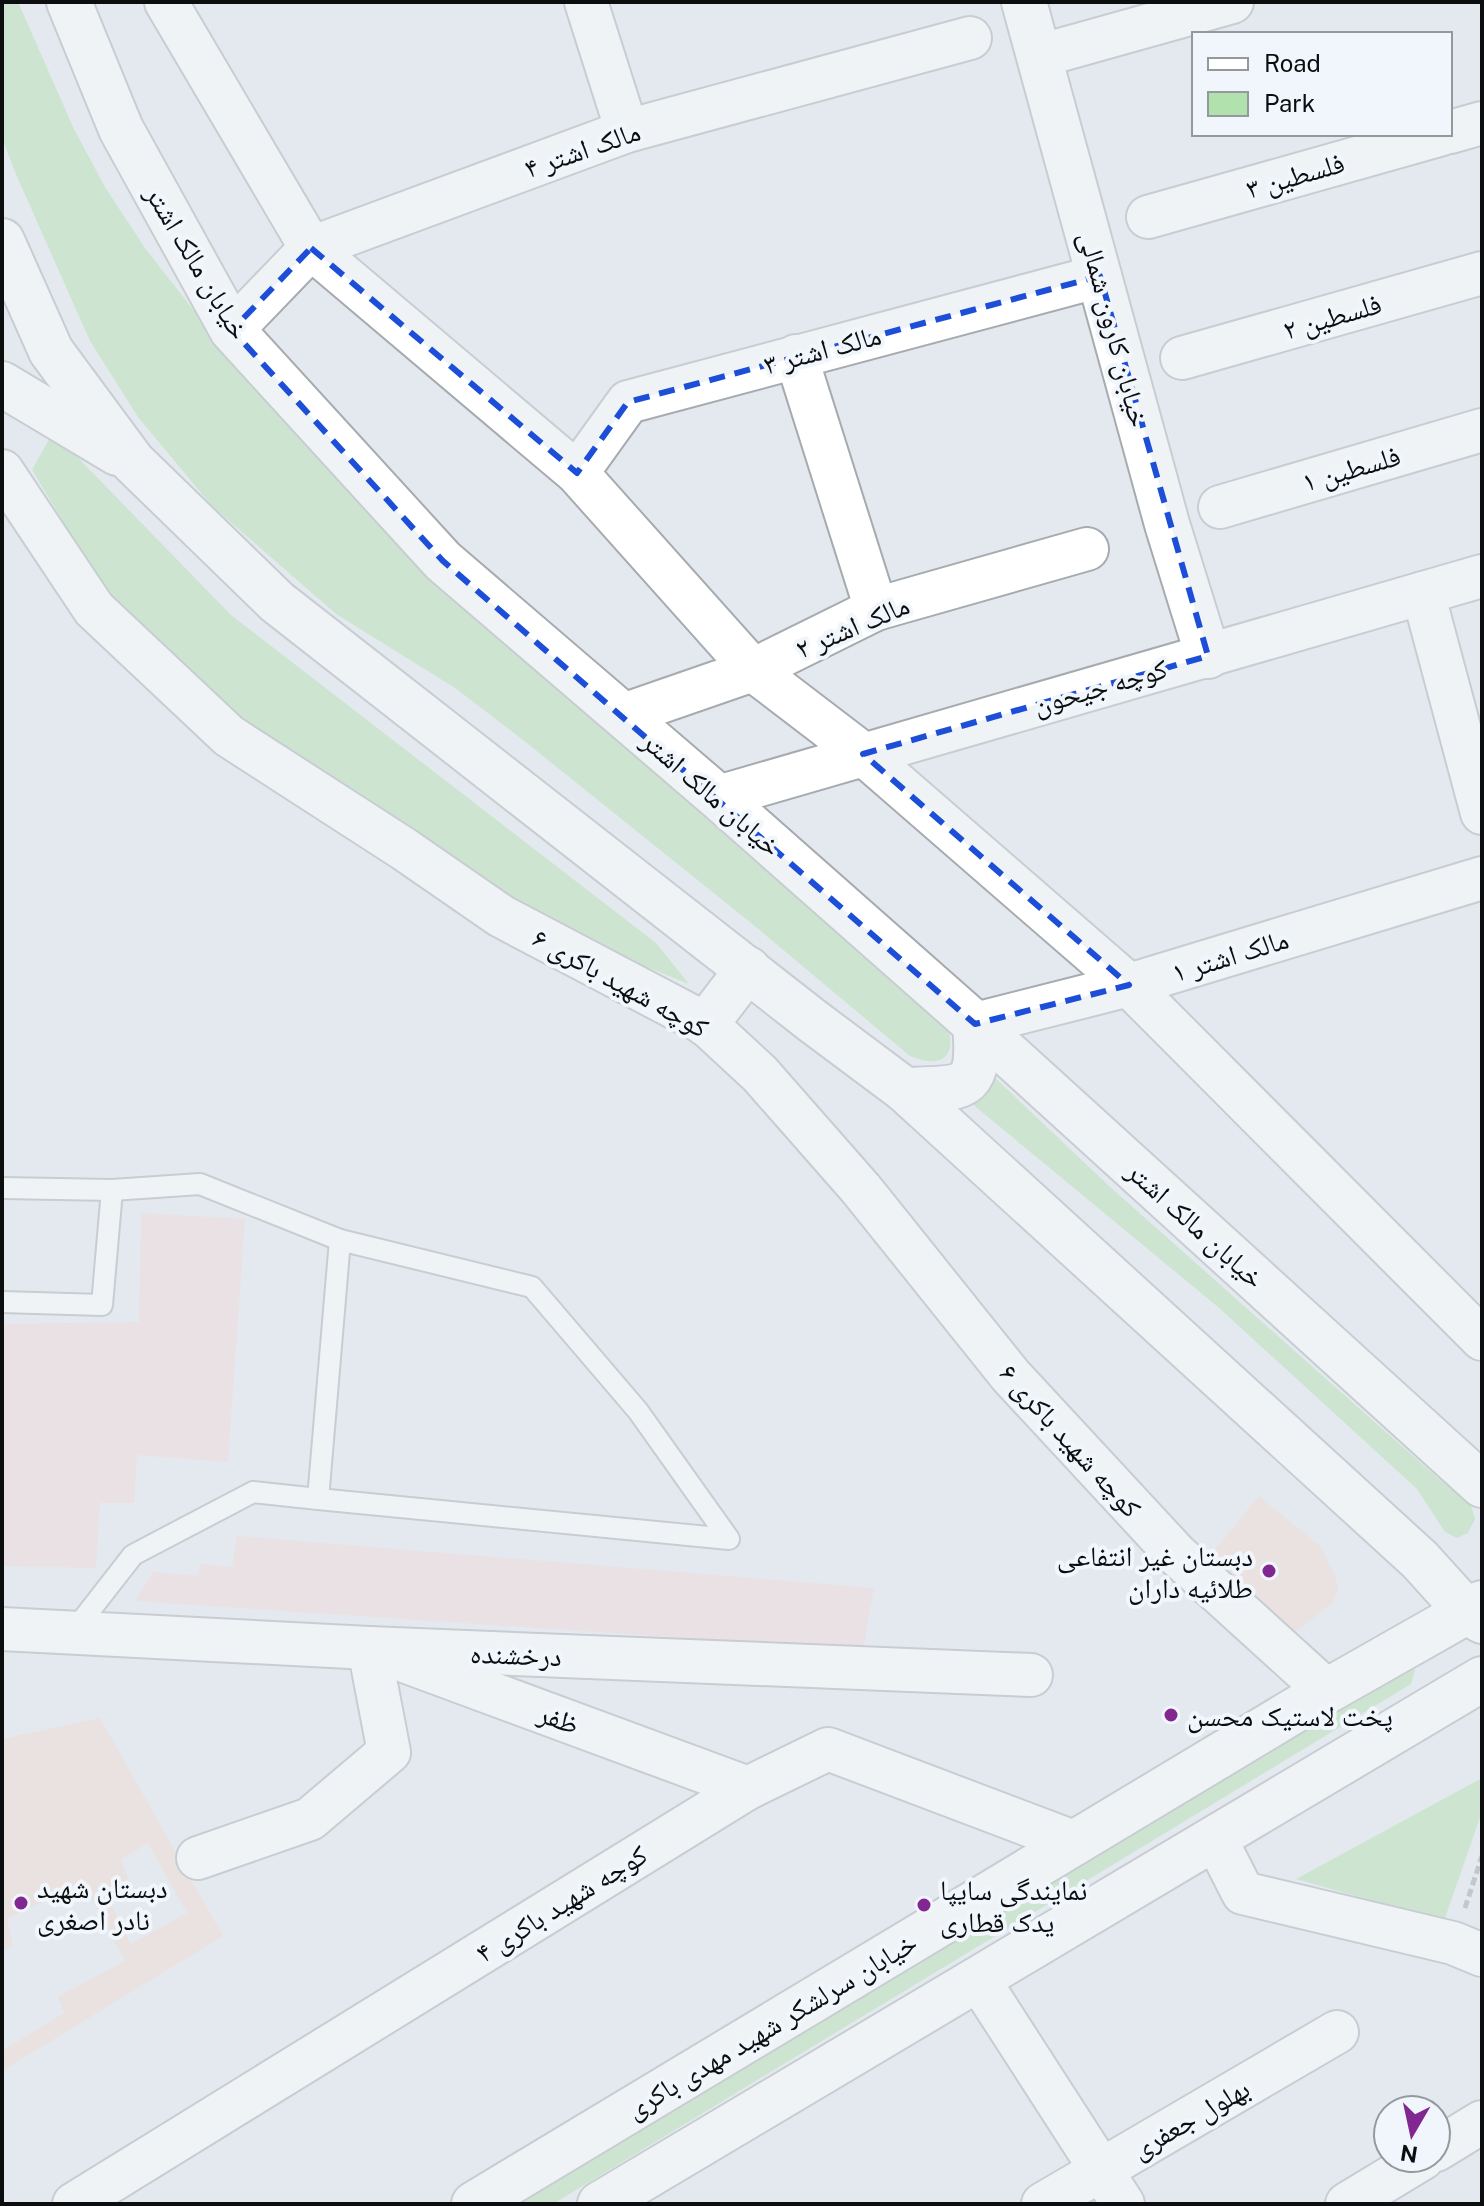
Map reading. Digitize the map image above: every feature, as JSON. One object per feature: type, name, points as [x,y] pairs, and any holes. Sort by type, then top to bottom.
[{"type":"main road","name":"خیابان مالک اشتر","points":[[69,2],[121,129],[232,330],[443,561],[718,797],[975,1024],[1482,1485]]},
{"type":"main road","name":"خیابان کارون شمالی","points":[[1024,2],[1167,524],[1208,656]]},
{"type":"main road","points":[[2,241],[51,351],[133,462],[277,602],[905,1090],[1477,1612]]},
{"type":"main road","points":[[2,384],[133,462]]},
{"type":"main road","points":[[706,1024],[748,969]]},
{"type":"main road","points":[[905,1090],[942,1089],[959,1086],[969,1079],[976,1069],[978,1051],[975,1024]]},
{"type":"main road","name":"خیابان سرلشکر شهید مهدی باکری","points":[[474,2204],[1327,1691],[1477,1612]]},
{"type":"main road","points":[[600,2204],[1482,1679]]},
{"type":"street","points":[[166,2],[311,248],[577,473],[753,670],[863,754],[1129,985],[1482,1339]]},
{"type":"street","points":[[586,2],[627,131]]},
{"type":"street","points":[[1039,56],[1232,2]]},
{"type":"street","name":"مالک اشتر ۴","points":[[232,330],[311,248],[627,131],[970,38]]},
{"type":"street","points":[[1452,131],[1482,123]]},
{"type":"street","name":"فلسطین ۳","points":[[1148,217],[1435,136]]},
{"type":"street","name":"فلسطین ۲","points":[[1182,358],[1482,273]]},
{"type":"street","name":"مالک اشتر ۳","points":[[577,473],[628,402],[1100,276]]},
{"type":"street","points":[[796,356],[876,609]]},
{"type":"street","name":"فلسطین ۱","points":[[1220,507],[1482,430]]},
{"type":"street","name":"کوچه شهید باکری ۶","points":[[2,471],[94,609],[229,736],[501,916],[706,1024],[760,1074],[861,1189],[1011,1376],[1155,1532],[1327,1691]]},
{"type":"street","name":"مالک اشتر ۲","points":[[623,715],[753,670],[876,609],[1087,549]]},
{"type":"street","name":"کوچه جیحون","points":[[718,797],[1482,576]]},
{"type":"street","points":[[1423,593],[1482,813]]},
{"type":"street","name":"مالک اشتر ۱","points":[[975,1024],[1129,985],[1482,878]]},
{"type":"street","name":"درخشنده","points":[[2,1629],[369,1648],[1031,1675]]},
{"type":"street","points":[[198,1858],[310,1819],[389,1752],[369,1648]]},
{"type":"street","name":"ظفر","points":[[369,1648],[748,1788]]},
{"type":"street","name":"کوچه شهید باکری ۴","points":[[74,2204],[748,1788],[828,1749],[1076,1843]]},
{"type":"street","points":[[1215,1838],[1243,1893],[1467,1949]]},
{"type":"street","points":[[978,1979],[1113,2187]]},
{"type":"street","name":"بهلول جعفری","points":[[1043,2204],[1113,2187],[1337,2032]]},
{"type":"street","points":[[1452,2140],[1482,2122]]},
{"type":"street","points":[[1347,2204],[1397,2174]]},
{"type":"lane","points":[[2,1188],[112,1190],[200,1184],[340,1240],[532,1287],[638,1411],[729,1539],[253,1492],[133,1555],[73,1632]]},
{"type":"lane","points":[[2,1302],[102,1305],[112,1190]]},
{"type":"lane","points":[[318,1499],[340,1240]]},
{"type":"path","points":[[1467,1949],[1482,1856]]},
{"type":"highlighted area","points":[[311,248],[577,473],[628,402],[1100,276],[1208,656],[863,754],[1129,985],[975,1024],[443,561],[232,330]]},
{"type":"shaded area","points":[[141,1213],[245,1219],[228,1462],[137,1455],[134,1503],[100,1503],[96,1568],[2,1566],[2,1324],[139,1322]]},
{"type":"shaded area","name":"دبستان غیر انتفاعی طلائیه داران","points":[[1259,1496],[1320,1546],[1335,1575],[1338,1591],[1332,1603],[1282,1643],[1201,1567]]},
{"type":"shaded area","points":[[237,1536],[874,1588],[863,1650],[135,1601],[153,1572],[198,1576],[201,1564],[232,1567]]},
{"type":"shaded area","name":"دبستان شهید نادر اصغری","points":[[100,1718],[223,1936],[2,2071],[2,2051],[64,2013],[58,1997],[125,1961],[83,1882],[7,1919],[13,1946],[2,1952],[2,1739]],"holes":[[[148,1843],[187,1913],[131,1944],[105,1892],[128,1879],[121,1859]]]},
{"type":"green space","points":[[2,2],[18,2],[74,129],[105,187],[145,248],[245,376],[711,818],[949,1031],[949,1050],[942,1059],[928,1061],[910,1056],[751,923],[523,740],[455,688],[336,614],[211,505],[138,417],[90,341],[15,172],[2,138]]},
{"type":"green space","points":[[53,432],[231,615],[656,943],[689,984],[489,895],[228,717],[113,604],[32,470]]},
{"type":"green space","points":[[991,1074],[1108,1185],[1440,1480],[1470,1502],[1475,1519],[1468,1533],[1457,1538],[1445,1532],[1417,1489],[1218,1307],[965,1098]]},
{"type":"green space","points":[[1409,1665],[1415,1671],[1411,1684],[553,2204],[506,2204]]},
{"type":"green space","points":[[1482,1778],[1482,1812],[1444,1921],[1296,1879]]},
{"type":"place","name":"دبستان غیر انتفاعی طلائیه داران","points":[[1269,1571]]},
{"type":"place","name":"پخت لاستیک محسن","points":[[1171,1715]]},
{"type":"place","name":"دبستان شهید نادر اصغری","points":[[21,1903]]},
{"type":"place","name":"نمایندگی سایپا یدک قطاری","points":[[924,1905]]}]
